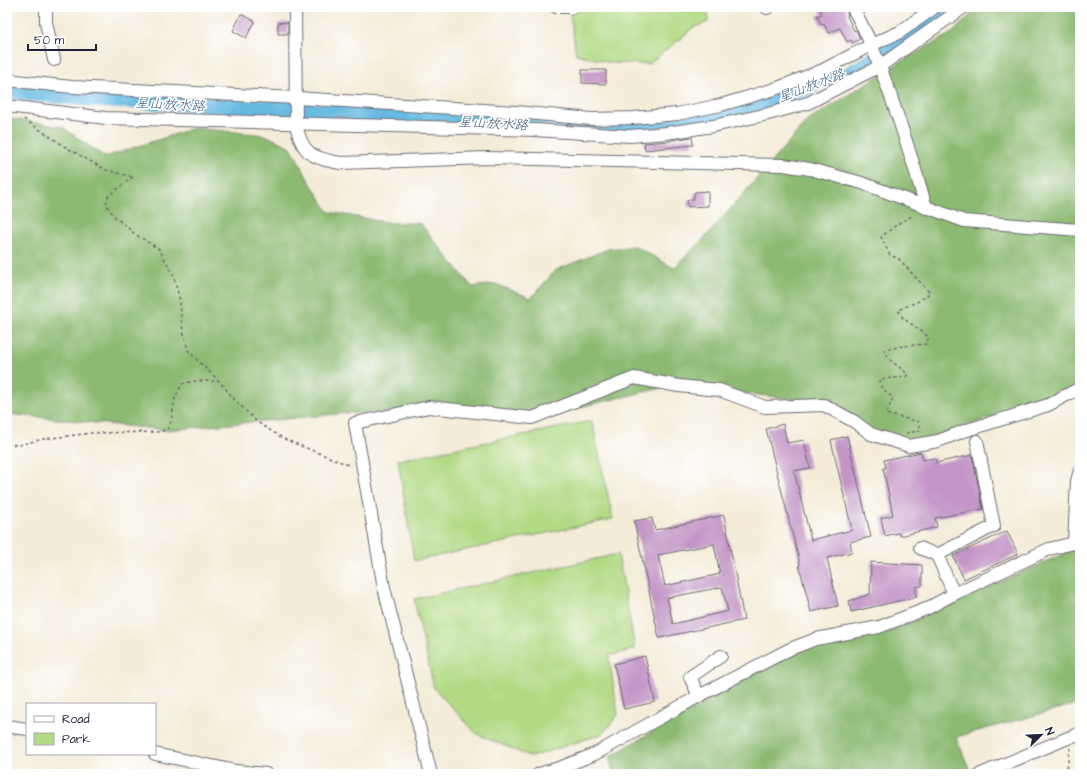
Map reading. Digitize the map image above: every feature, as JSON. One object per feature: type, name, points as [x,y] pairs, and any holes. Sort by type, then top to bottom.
[{"type":"street","points":[[46,7],[46,22],[54,60]]},
{"type":"street","points":[[296,7],[296,124],[299,138],[310,154],[322,160],[341,164],[488,158],[783,165],[862,183],[964,221],[1080,230]]},
{"type":"street","points":[[556,7],[573,7]]},
{"type":"street","points":[[852,7],[880,66],[913,159],[926,208]]},
{"type":"street","points":[[7,80],[72,87],[297,98],[516,112],[591,119],[633,118],[669,115],[721,106],[775,89],[823,70],[900,32],[935,7]]},
{"type":"street","points":[[9,106],[106,118],[535,130],[630,136],[666,133],[713,126],[768,114],[808,103],[880,66],[964,7]]},
{"type":"street","points":[[430,774],[384,588],[355,423],[429,407],[532,418],[634,378],[679,386],[719,390],[764,407],[824,405],[855,422],[871,434],[909,446],[938,442],[964,431],[1048,405],[1080,388]]},
{"type":"street","points":[[937,555],[994,526],[977,441]]},
{"type":"street","points":[[539,774],[594,754],[699,696],[790,649],[827,636],[879,627],[926,609],[954,594],[1049,549],[1077,544],[1077,481],[1080,470]]},
{"type":"street","points":[[920,548],[937,555],[954,594]]},
{"type":"street","points":[[699,696],[690,677],[721,656]]},
{"type":"street","points":[[7,726],[26,729]]},
{"type":"street","points":[[981,774],[1076,734]]},
{"type":"street","points":[[156,754],[236,771],[266,774]]},
{"type":"path","points":[[9,106],[22,118],[67,148],[106,170],[133,177],[108,196],[106,204],[114,216],[159,249],[173,274],[180,301],[182,326],[188,350],[257,422],[284,440],[353,466]]},
{"type":"path","points":[[900,434],[920,431],[920,422],[886,414],[894,398],[881,387],[880,379],[906,377],[908,374],[890,360],[884,350],[902,346],[926,344],[930,337],[903,318],[898,310],[919,301],[930,293],[899,259],[890,255],[881,237],[899,223],[926,208]]},
{"type":"path","points":[[7,444],[19,445],[92,433],[158,432],[167,430],[171,421],[175,398],[182,384],[194,381],[219,381]]},
{"type":"path","points":[[1066,774],[1076,734]]},
{"type":"green space","points":[[587,7],[708,7],[708,22],[694,27],[649,64],[612,63],[576,54],[570,13]]},
{"type":"green space","points":[[978,7],[1080,7],[1080,385],[970,425],[911,443],[880,437],[826,403],[674,385],[525,420],[503,412],[348,413],[167,430],[7,414],[7,118],[62,127],[105,157],[194,128],[265,135],[291,147],[308,179],[329,212],[391,223],[420,223],[472,287],[495,284],[531,298],[556,270],[608,249],[635,246],[674,268],[711,231],[806,122],[900,62],[952,33]]},
{"type":"green space","points":[[592,421],[613,519],[414,561],[398,460]]},
{"type":"green space","points":[[1072,550],[1080,554],[1080,703],[956,737],[971,773],[969,774],[614,774],[609,757],[762,668],[819,644],[886,633]]},
{"type":"green space","points":[[618,554],[635,649],[609,656],[618,715],[602,734],[531,757],[477,734],[434,688],[414,599]]},
{"type":"water","points":[[944,7],[960,7],[869,68],[793,101],[797,88],[845,68]]},
{"type":"building","points":[[819,7],[845,7],[847,16],[854,31],[856,30],[860,39],[852,43],[851,40],[847,42],[840,28],[829,33],[824,24],[821,25],[817,16],[822,14]]},
{"type":"building","points":[[241,14],[255,21],[246,38],[233,31]]},
{"type":"building","points":[[288,22],[288,34],[278,34],[278,23]]},
{"type":"building","points":[[582,70],[606,70],[606,84],[582,83]]},
{"type":"building","points":[[692,137],[693,145],[645,150],[644,143],[671,141]]},
{"type":"building","points":[[708,191],[708,206],[688,207],[687,200],[693,200],[695,192]]},
{"type":"building","points":[[783,424],[787,443],[804,440],[810,468],[794,471],[811,540],[852,530],[831,440],[847,436],[871,537],[850,542],[852,552],[827,558],[838,606],[811,612],[766,429]]},
{"type":"building","points":[[921,452],[923,460],[935,458],[936,463],[972,455],[983,509],[935,518],[937,527],[900,536],[899,533],[885,536],[881,518],[893,515],[883,468],[886,468],[884,460]]},
{"type":"building","points":[[724,515],[744,620],[659,638],[634,521],[652,518],[655,530]],"holes":[[[714,544],[720,574],[665,586],[658,555]],[[722,587],[728,611],[673,624],[667,598]]]},
{"type":"building","points":[[1007,531],[1018,554],[964,579],[953,556]]},
{"type":"building","points":[[871,562],[922,565],[922,586],[916,587],[916,597],[851,612],[849,601],[870,594]]},
{"type":"building","points":[[645,656],[655,702],[624,709],[614,664]]},
{"type":"waterway","name":"星山放水路","points":[[7,91],[105,100],[266,107],[443,120],[621,129],[701,121],[737,112],[815,85]]}]
